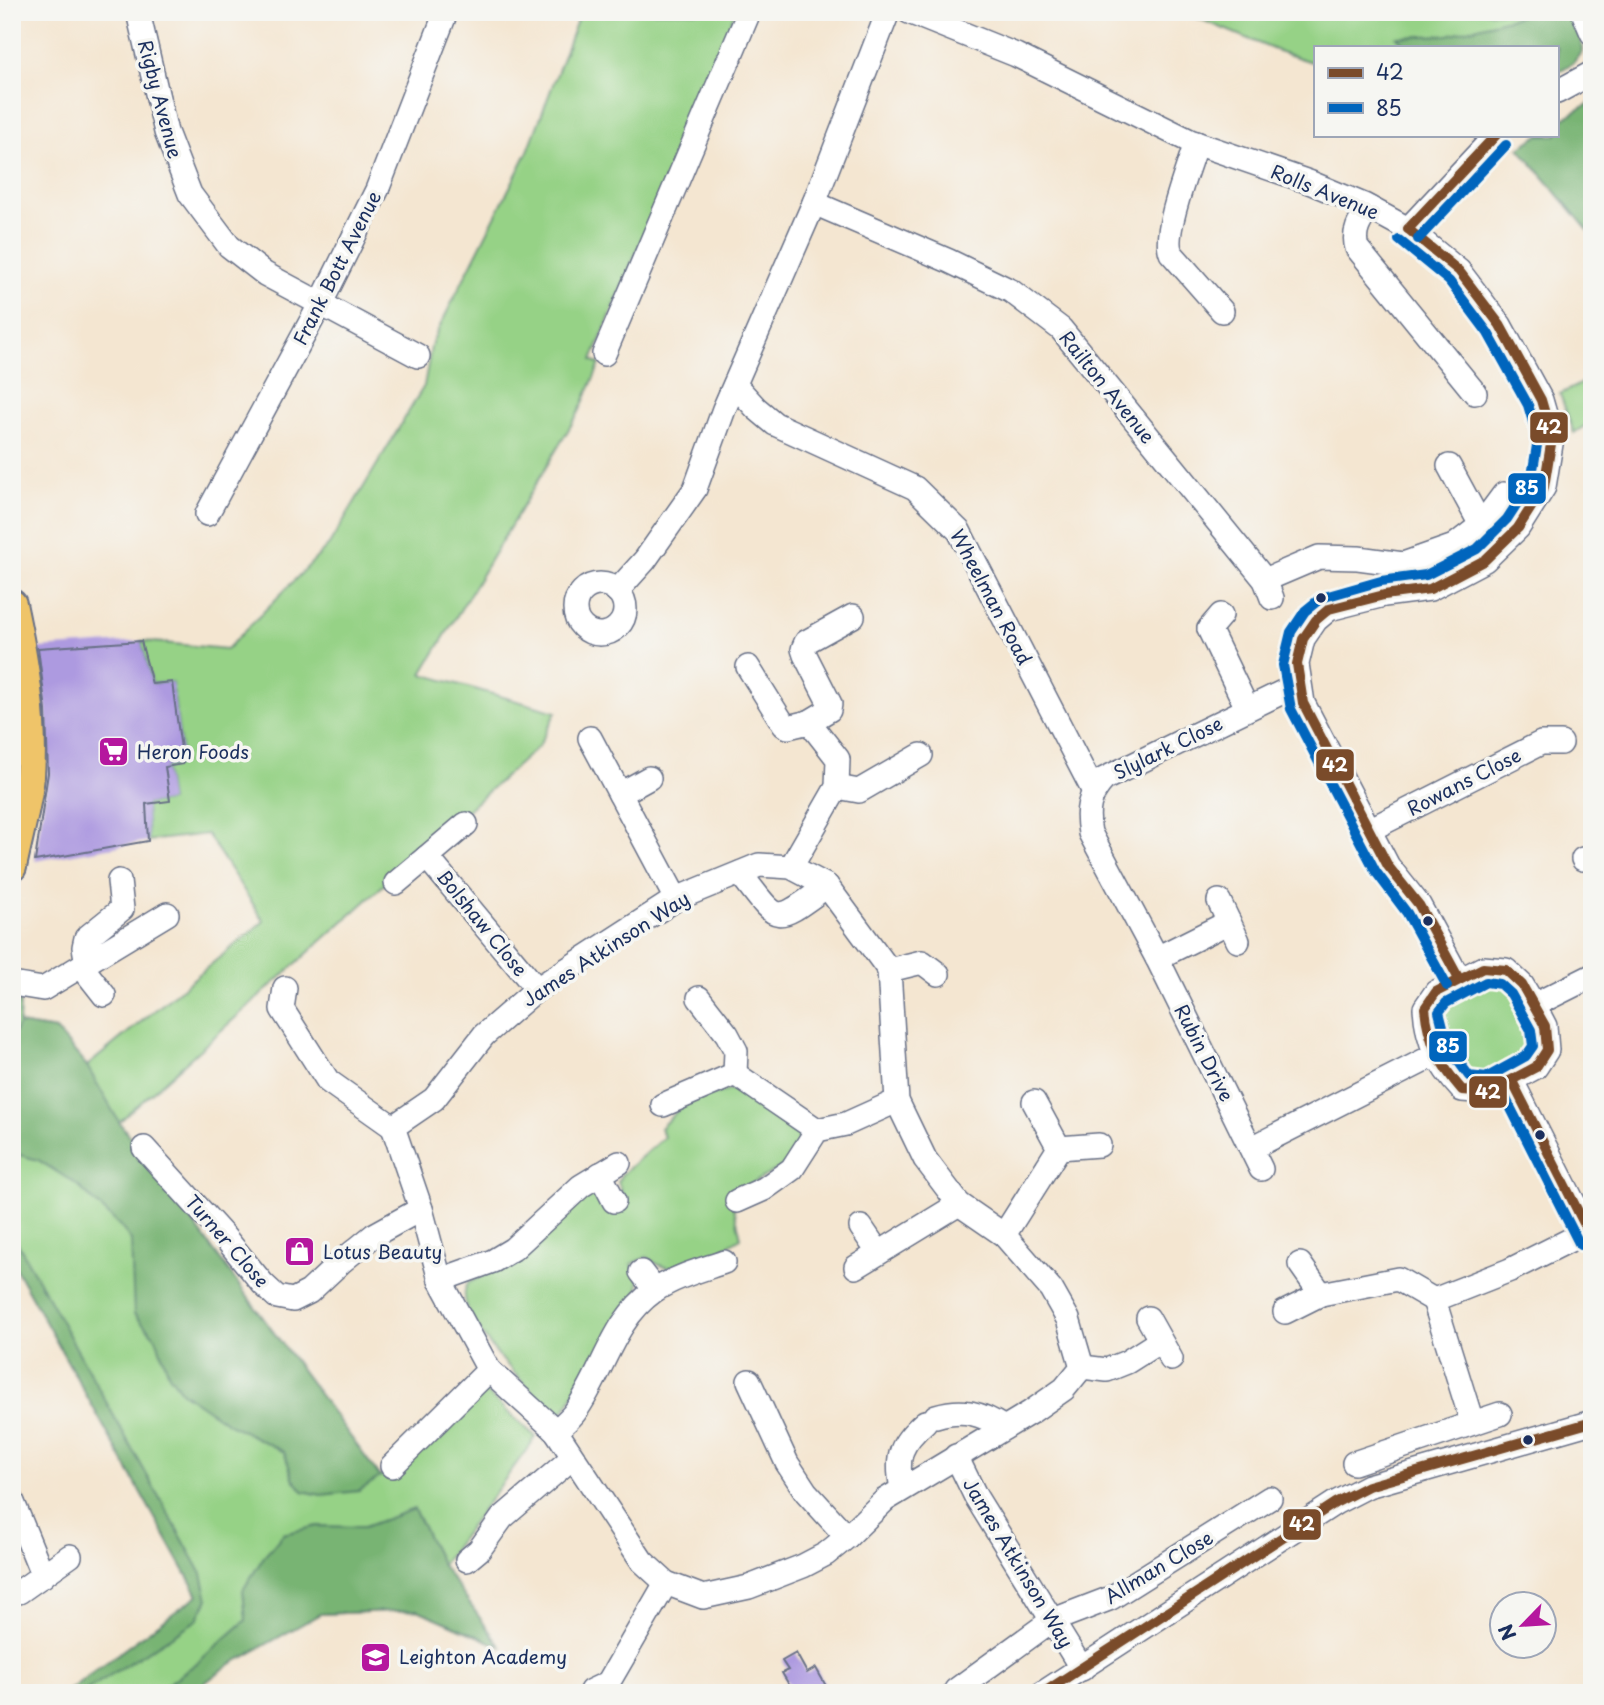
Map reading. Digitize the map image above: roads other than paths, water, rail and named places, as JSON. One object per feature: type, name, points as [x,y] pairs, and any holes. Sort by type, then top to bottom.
[{"type":"main road","points":[[12,604],[28,695],[30,777],[12,867]]},
{"type":"street","name":"Rigby Avenue","points":[[138,12],[166,132],[190,194],[229,246],[265,274],[418,356]]},
{"type":"street","name":"Frank Bott Avenue","points":[[208,514],[321,303],[377,190],[446,12]]},
{"type":"street","points":[[604,354],[749,12]]},
{"type":"street","points":[[617,591],[645,561],[695,489],[735,385],[814,204],[888,12]]},
{"type":"street","name":"Rolls Avenue","points":[[909,12],[1016,55],[1196,143],[1309,182],[1408,229],[1459,271],[1500,325],[1541,400],[1552,438],[1544,487],[1518,528],[1485,560],[1430,589],[1384,594],[1329,608],[1315,620],[1303,639],[1297,664],[1303,703],[1388,866],[1419,905],[1459,979]]},
{"type":"street","points":[[1583,12],[1592,33]]},
{"type":"street","points":[[1558,91],[1592,73]]},
{"type":"street","points":[[1408,229],[1495,136]]},
{"type":"street","points":[[1196,143],[1167,245],[1223,312]]},
{"type":"street","name":"Railton Avenue","points":[[814,204],[949,261],[1011,291],[1061,329],[1268,589],[1319,557],[1358,558],[1403,564],[1454,546],[1481,525]]},
{"type":"street","points":[[1368,208],[1354,239],[1357,248],[1475,393]]},
{"type":"street","name":"Wheelman Road","points":[[735,385],[775,424],[915,488],[959,531],[1093,790]]},
{"type":"street","points":[[1449,466],[1481,525],[1504,494]]},
{"type":"street","points":[[1221,615],[1209,629],[1247,708]]},
{"type":"street","points":[[748,667],[784,725],[788,727],[809,722],[829,710],[830,704],[803,649],[806,642],[853,616]]},
{"type":"street","name":"Slylark Close","points":[[1157,958],[1090,833],[1087,813],[1093,790],[1104,779],[1299,684]]},
{"type":"street","points":[[791,867],[837,787],[838,759],[809,722]]},
{"type":"street","points":[[590,738],[676,899]]},
{"type":"street","name":"Rowans Close","points":[[1369,830],[1541,743],[1561,743]]},
{"type":"street","points":[[837,787],[859,791],[921,755]]},
{"type":"street","points":[[620,794],[649,778]]},
{"type":"street","name":"Bolshaw Close","points":[[396,883],[466,824]]},
{"type":"street","name":"Bolshaw Close","points":[[427,857],[537,989]]},
{"type":"street","name":"James Atkinson Way","points":[[889,970],[827,886],[791,867],[759,865],[676,899],[537,989],[484,1035],[434,1099],[393,1127],[421,1209],[440,1280],[489,1370],[556,1431],[642,1561],[666,1583],[703,1597],[749,1587],[803,1566],[825,1554],[885,1500],[1064,1389],[1082,1367]]},
{"type":"street","points":[[740,873],[777,915],[785,915],[794,910],[827,886]]},
{"type":"street","points":[[104,995],[85,965],[86,938],[122,909],[119,881]]},
{"type":"street","points":[[1157,958],[1233,932],[1219,901]]},
{"type":"street","points":[[12,984],[43,989],[167,914]]},
{"type":"street","name":"Rubin Drive","points":[[1157,958],[1261,1169]]},
{"type":"street","points":[[929,960],[889,970],[897,1101],[925,1159],[959,1204],[1004,1235],[1051,1289],[1068,1319],[1082,1367],[1107,1370],[1165,1350],[1148,1318]]},
{"type":"street","points":[[1483,968],[1506,970],[1522,985],[1545,1026],[1546,1050],[1536,1067],[1489,1092],[1462,1090],[1445,1072],[1427,1032],[1425,1008],[1436,992],[1459,979],[1483,968]]},
{"type":"street","points":[[1534,1005],[1592,976]]},
{"type":"street","points":[[285,988],[282,1009],[328,1081],[393,1127]]},
{"type":"street","points":[[699,998],[727,1034],[736,1051],[735,1074]]},
{"type":"street","points":[[1252,1148],[1437,1054]]},
{"type":"street","points":[[735,1074],[817,1130]]},
{"type":"street","points":[[663,1105],[735,1074]]},
{"type":"street","points":[[1434,1300],[1510,1270],[1591,1233],[1512,1081]]},
{"type":"street","points":[[737,1201],[764,1189],[792,1169],[817,1130],[846,1124],[897,1101]]},
{"type":"street","points":[[1034,1102],[1059,1148]]},
{"type":"street","points":[[1059,1148],[1099,1144]]},
{"type":"street","name":"Turner Close","points":[[144,1148],[222,1234],[262,1284],[277,1297],[293,1300],[309,1292],[374,1235],[421,1209]]},
{"type":"street","points":[[1004,1235],[1059,1148]]},
{"type":"street","points":[[440,1280],[493,1261],[513,1249],[581,1186],[610,1168],[614,1201]]},
{"type":"street","points":[[856,1267],[959,1204]]},
{"type":"street","points":[[860,1227],[878,1252]]},
{"type":"street","points":[[556,1431],[574,1413],[589,1390],[621,1324],[648,1281],[679,1278],[723,1262]]},
{"type":"street","points":[[1300,1264],[1321,1294]]},
{"type":"street","points":[[1285,1312],[1321,1294],[1398,1279],[1434,1300],[1472,1422]]},
{"type":"street","points":[[392,1466],[489,1370]]},
{"type":"street","points":[[749,1381],[787,1463],[806,1492],[847,1537]]},
{"type":"street","points":[[902,1488],[900,1455],[905,1442],[931,1419],[969,1411],[985,1416],[1004,1428]]},
{"type":"street","points":[[1354,1463],[1500,1414]]},
{"type":"street","points":[[1043,1693],[1335,1503],[1368,1486],[1592,1422]]},
{"type":"street","name":"James Atkinson Way","points":[[956,1456],[976,1497],[1082,1669]]},
{"type":"street","points":[[467,1560],[487,1540],[502,1518],[572,1458]]},
{"type":"street","points":[[12,1500],[43,1576]]},
{"type":"street","name":"Allman Close","points":[[956,1690],[985,1658],[1051,1621],[1111,1598],[1257,1500]]},
{"type":"street","points":[[19,1592],[70,1556]]},
{"type":"street","points":[[605,1689],[666,1583]]},
{"type":"place","name":"Heron Foods","points":[[114,752]]},
{"type":"place","name":"Lotus Beauty","points":[[300,1252]]},
{"type":"place","name":"Leighton Academy","points":[[376,1657]]}]
